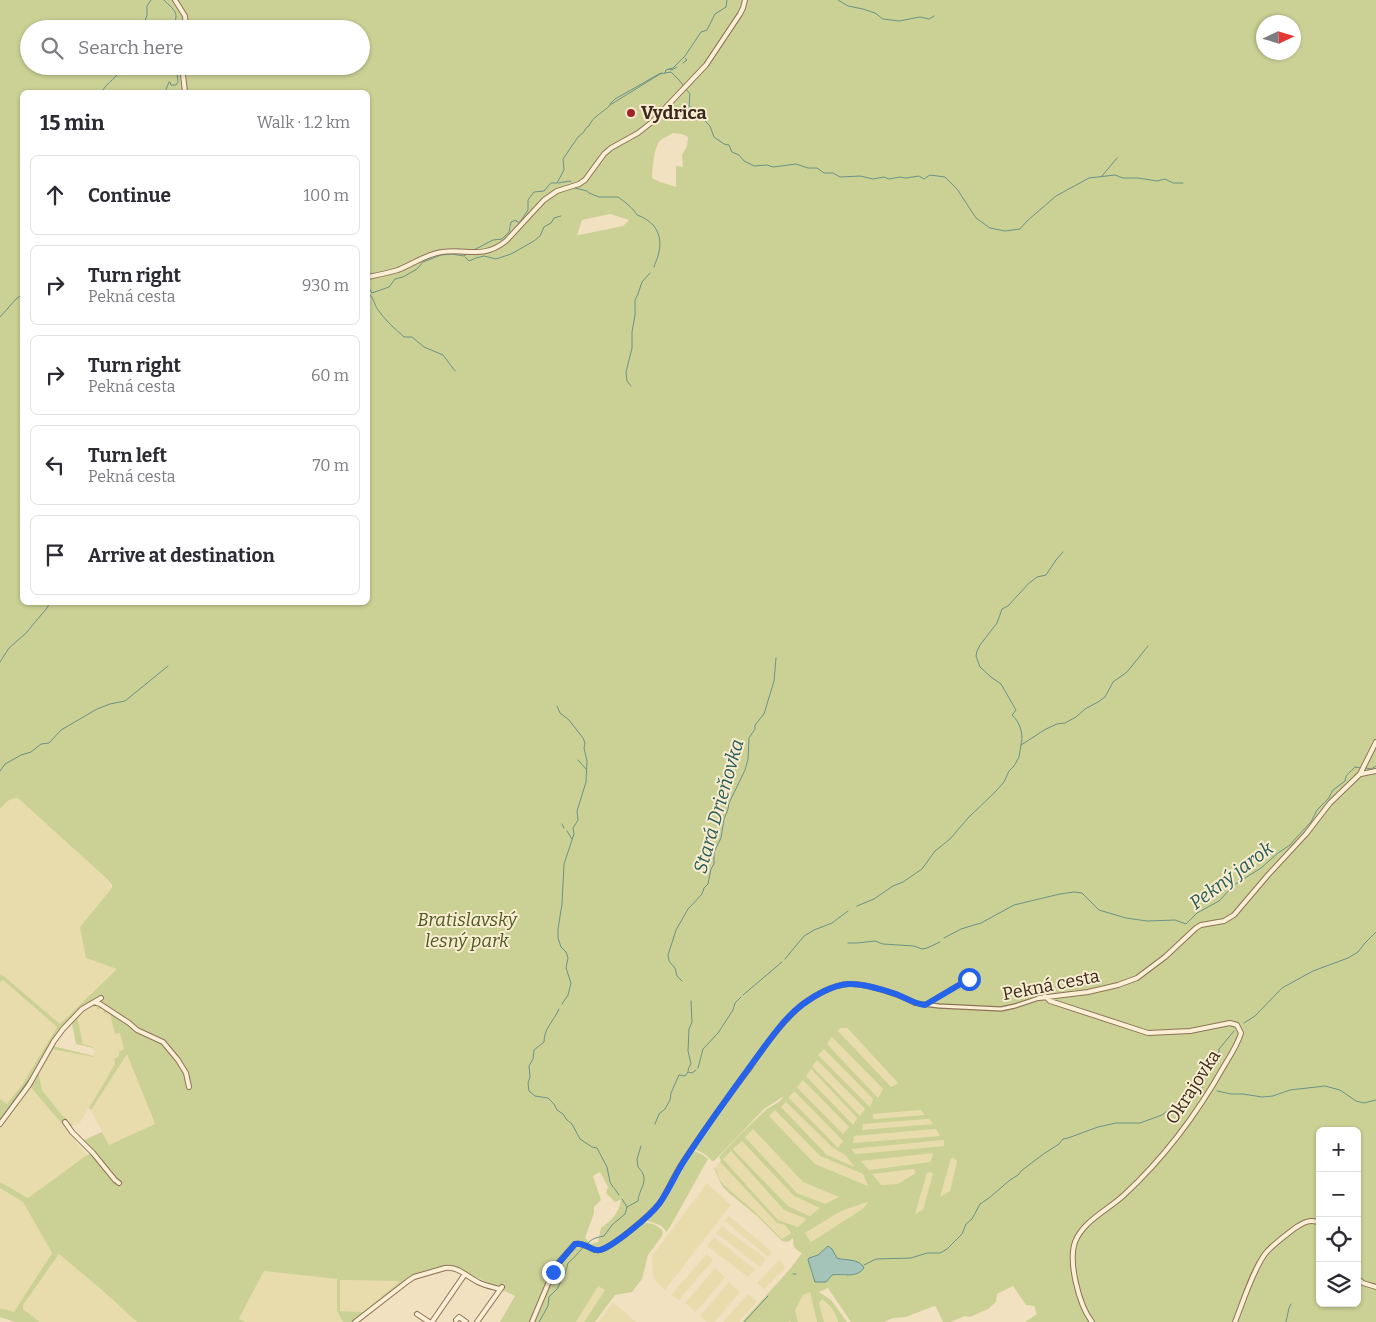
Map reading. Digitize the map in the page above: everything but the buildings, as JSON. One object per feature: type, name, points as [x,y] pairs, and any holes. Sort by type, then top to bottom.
[{"type":"street","points":[[175,0],[185,16],[185,20]]},
{"type":"street","points":[[370,276],[392,272],[437,253],[490,250],[506,242],[544,200],[557,191],[579,184],[585,180],[610,148],[652,122],[706,65],[740,14],[745,0]]},
{"type":"street","points":[[183,75],[185,90]]},
{"type":"street","name":"Pekná cesta","points":[[532,1322],[548,1282],[558,1264],[575,1244],[581,1243],[597,1251],[605,1248],[636,1226],[657,1207],[682,1164],[729,1094],[778,1030],[804,1004],[826,991],[849,984],[893,993],[915,1003],[925,1005],[1001,1009],[1045,996],[1088,992],[1132,981],[1142,976],[1196,928],[1232,917],[1306,834],[1330,803],[1360,774],[1376,742]]},
{"type":"street","points":[[1360,774],[1376,771]]},
{"type":"street","points":[[925,1005],[969,979]]},
{"type":"street","name":"Okrajovka","points":[[1045,996],[1050,1001],[1148,1033],[1190,1031],[1230,1023],[1238,1026],[1241,1033],[1201,1105],[1178,1136],[1146,1173],[1124,1195],[1088,1224],[1076,1240],[1073,1254],[1074,1273],[1084,1308],[1092,1322]]},
{"type":"street","points":[[0,1124],[29,1085],[58,1034],[82,1009],[100,998]]},
{"type":"street","points":[[94,1002],[100,1004],[137,1030],[163,1042],[186,1073],[189,1087]]},
{"type":"street","points":[[64,1122],[119,1183]]},
{"type":"street","points":[[1235,1322],[1265,1254],[1281,1239],[1306,1221],[1316,1221]]},
{"type":"street","points":[[356,1322],[412,1278],[448,1268],[455,1269],[479,1283],[501,1288],[478,1322]]},
{"type":"street","points":[[417,1314],[431,1322],[465,1274]]},
{"type":"street","points":[[1361,1281],[1376,1287]]},
{"type":"street","points":[[456,1320],[459,1317],[466,1322]]},
{"type":"shaded area","points":[[15,798],[22,801],[106,878],[112,888],[117,969],[60,1024],[0,974],[0,809],[11,799]]},
{"type":"shaded area","points":[[3,980],[57,1027],[22,1085],[7,1105],[0,1099],[0,982]]},
{"type":"shaded area","points":[[94,1004],[110,1013],[115,1034],[120,1033],[124,1049],[120,1056],[114,1059],[115,1064],[81,1121],[74,1125],[69,1123],[42,1090],[38,1070],[51,1049],[94,1057],[93,1047],[83,1044],[77,1016],[82,1010]]},
{"type":"shaded area","points":[[840,1028],[846,1028],[898,1083],[890,1087],[838,1031]]},
{"type":"shaded area","points":[[832,1037],[883,1089],[878,1099],[827,1044]]},
{"type":"shaded area","points":[[824,1048],[873,1099],[869,1108],[818,1055]]},
{"type":"shaded area","points":[[127,1053],[155,1125],[109,1145],[91,1110]]},
{"type":"shaded area","points":[[817,1059],[865,1110],[860,1116],[812,1066]]},
{"type":"shaded area","points":[[811,1069],[857,1118],[853,1126],[805,1076]]},
{"type":"shaded area","points":[[803,1079],[849,1127],[842,1134],[797,1086]]},
{"type":"shaded area","points":[[30,1085],[87,1155],[28,1198],[0,1182],[0,1128]]},
{"type":"shaded area","points":[[794,1091],[843,1141],[838,1149],[789,1098]]},
{"type":"shaded area","points":[[786,1101],[833,1148],[845,1155],[857,1168],[827,1155],[780,1107]]},
{"type":"shaded area","points":[[775,1110],[820,1156],[863,1174],[868,1186],[815,1164],[769,1116]]},
{"type":"shaded area","points":[[921,1110],[926,1115],[873,1118],[873,1114]]},
{"type":"shaded area","points":[[929,1119],[934,1124],[862,1131],[862,1124]]},
{"type":"shaded area","points":[[753,1129],[803,1182],[840,1197],[825,1205],[797,1193],[745,1137]]},
{"type":"shaded area","points":[[937,1129],[940,1136],[853,1143],[854,1136]]},
{"type":"shaded area","points":[[742,1140],[794,1196],[821,1208],[811,1216],[788,1206],[733,1149]]},
{"type":"shaded area","points":[[944,1140],[944,1146],[856,1154],[850,1148]]},
{"type":"shaded area","points":[[731,1151],[784,1210],[808,1218],[799,1227],[778,1220],[723,1159]]},
{"type":"shaded area","points":[[933,1152],[930,1162],[869,1170],[860,1160]]},
{"type":"shaded area","points":[[954,1158],[957,1161],[950,1191],[940,1197],[951,1159]]},
{"type":"shaded area","points":[[720,1162],[777,1223],[785,1225],[791,1233],[782,1239],[755,1212],[730,1192],[720,1180],[715,1167]]},
{"type":"shaded area","points":[[914,1169],[915,1172],[898,1184],[881,1186],[872,1174]]},
{"type":"shaded area","points":[[931,1172],[933,1174],[923,1211],[914,1215],[927,1173]]},
{"type":"shaded area","points":[[707,1183],[731,1205],[665,1290],[653,1278],[652,1256]]},
{"type":"shaded area","points":[[0,1188],[23,1202],[52,1253],[14,1313],[0,1308]]},
{"type":"shaded area","points":[[869,1202],[864,1208],[811,1242],[805,1233],[841,1211]]},
{"type":"shaded area","points":[[729,1216],[772,1252],[768,1257],[725,1221]]},
{"type":"shaded area","points":[[722,1226],[766,1259],[760,1267],[716,1233]]},
{"type":"shaded area","points":[[714,1237],[755,1269],[748,1277],[707,1246]]},
{"type":"shaded area","points":[[59,1254],[137,1322],[40,1322],[23,1309],[23,1305]]},
{"type":"shaded area","points":[[707,1254],[713,1260],[679,1300],[671,1295]]},
{"type":"shaded area","points":[[779,1260],[785,1266],[784,1270],[764,1289],[757,1283]]},
{"type":"shaded area","points":[[715,1268],[725,1277],[696,1312],[685,1303]]},
{"type":"shaded area","points":[[264,1271],[337,1279],[337,1311],[343,1322],[246,1322],[239,1320]]},
{"type":"shaded area","points":[[340,1280],[400,1281],[363,1312],[340,1311]]},
{"type":"shaded area","points":[[729,1282],[740,1292],[715,1322],[707,1322],[700,1316]]},
{"type":"shaded area","points":[[598,1285],[605,1290],[584,1322],[576,1322]]},
{"type":"shaded area","points":[[810,1292],[817,1322],[798,1322],[795,1310],[803,1294]]},
{"type":"shaded area","points":[[748,1294],[757,1301],[739,1322],[723,1322]]},
{"type":"shaded area","points":[[821,1298],[836,1313],[838,1322],[824,1322],[819,1303]]},
{"type":"shaded area","points":[[613,1302],[636,1322],[598,1322]]},
{"type":"green space","name":"Bratislavský lesný park","points":[[0,0],[1376,0],[1376,1322],[1025,1322],[1037,1314],[1034,1306],[1026,1305],[1013,1286],[997,1294],[996,1302],[988,1309],[970,1317],[965,1316],[950,1322],[943,1322],[934,1306],[906,1317],[893,1318],[884,1322],[851,1322],[828,1288],[819,1292],[831,1300],[847,1322],[838,1322],[832,1309],[822,1299],[819,1303],[824,1322],[817,1322],[810,1292],[803,1295],[795,1310],[798,1322],[742,1322],[802,1253],[794,1247],[793,1238],[788,1242],[782,1241],[756,1215],[730,1194],[722,1186],[714,1168],[724,1185],[782,1239],[791,1233],[785,1225],[777,1223],[720,1162],[719,1157],[768,1108],[784,1096],[764,1109],[714,1161],[695,1149],[752,1067],[749,1067],[731,1090],[687,1152],[655,1204],[628,1230],[604,1247],[589,1249],[596,1253],[603,1251],[643,1222],[657,1226],[663,1232],[648,1255],[642,1279],[632,1292],[615,1295],[595,1322],[584,1322],[605,1290],[598,1286],[576,1322],[500,1322],[515,1296],[451,1265],[410,1277],[353,1322],[343,1322],[337,1311],[337,1279],[264,1271],[239,1319],[246,1322],[137,1322],[59,1254],[23,1305],[23,1309],[40,1322],[15,1322],[0,1317],[0,1308],[14,1312],[52,1253],[23,1202],[0,1188],[0,1182],[28,1198],[93,1152],[82,1141],[102,1132],[109,1145],[155,1124],[127,1054],[91,1110],[89,1108],[115,1064],[114,1059],[124,1049],[120,1033],[115,1034],[110,1014],[104,1013],[103,1009],[97,1009],[94,1004],[82,1010],[77,1016],[83,1044],[93,1048],[76,1044],[71,1019],[60,1028],[49,1045],[94,1057],[51,1049],[38,1070],[42,1090],[62,1115],[73,1125],[67,1130],[30,1086],[0,1128],[0,1099],[7,1104],[22,1085],[57,1027],[3,980],[0,982],[0,974],[60,1024],[117,969],[86,958],[80,927],[112,888],[112,885],[19,799],[11,800],[0,809]],"holes":[[[673,133],[688,137],[687,146],[682,155],[683,167],[676,166],[676,187],[652,178],[654,160],[659,142],[662,139]],[[610,214],[629,220],[623,226],[577,235],[582,220]],[[840,1028],[847,1028],[898,1083],[891,1087],[838,1031]],[[832,1037],[883,1089],[878,1098],[827,1044]],[[824,1049],[873,1099],[870,1107],[818,1055]],[[817,1060],[865,1109],[860,1116],[812,1066]],[[811,1069],[857,1118],[853,1125],[806,1076]],[[803,1080],[849,1127],[843,1134],[797,1087]],[[794,1091],[843,1141],[838,1148],[789,1098]],[[786,1102],[833,1148],[845,1155],[855,1167],[827,1155],[781,1107]],[[775,1110],[820,1156],[863,1174],[868,1186],[815,1164],[769,1116]],[[921,1110],[925,1115],[873,1118],[873,1114]],[[929,1119],[933,1124],[862,1130],[863,1124]],[[753,1129],[803,1182],[839,1197],[825,1204],[797,1193],[745,1137]],[[936,1129],[940,1136],[853,1143],[854,1136]],[[944,1140],[944,1146],[856,1154],[851,1149]],[[742,1141],[794,1196],[820,1208],[810,1216],[788,1206],[733,1149]],[[731,1151],[784,1210],[807,1219],[798,1227],[778,1220],[723,1159]],[[933,1153],[930,1162],[869,1170],[861,1161]],[[954,1158],[957,1161],[950,1191],[940,1197],[951,1159]],[[914,1169],[915,1173],[898,1184],[881,1185],[872,1174]],[[600,1172],[608,1187],[606,1193],[615,1202],[621,1200],[614,1216],[601,1228],[598,1242],[591,1244],[585,1238],[594,1213],[594,1207],[601,1200],[593,1176]],[[931,1172],[933,1174],[923,1210],[915,1214],[927,1173]],[[868,1202],[864,1208],[811,1242],[805,1233],[841,1211]],[[828,1246],[837,1258],[844,1261],[854,1261],[846,1276],[839,1274],[832,1275],[829,1278],[812,1275],[808,1260],[818,1255]],[[340,1280],[399,1281],[363,1312],[340,1311]]]},
{"type":"green space","points":[[694,1151],[708,1159],[666,1232],[660,1225],[646,1220],[658,1208]]},
{"type":"water","points":[[828,1246],[837,1258],[856,1261],[864,1268],[857,1273],[849,1275],[832,1275],[826,1282],[815,1282],[808,1260],[818,1255]]},
{"type":"waterway","points":[[145,20],[147,6],[151,0]]},
{"type":"waterway","name":"Vydrica","points":[[164,0],[174,10],[176,20]]},
{"type":"waterway","name":"Vydrica","points":[[472,251],[493,240],[502,239],[509,232],[511,222],[516,220],[520,222],[528,210],[528,200],[534,192],[544,191],[551,183],[557,183],[564,170],[563,159],[578,137],[593,120],[610,105],[660,74],[665,73],[666,70],[673,68],[685,56],[701,32],[707,30],[715,14],[726,7],[727,0]]},
{"type":"waterway","points":[[838,0],[848,6],[875,13],[883,19],[899,21],[920,17],[929,19],[934,16]]},
{"type":"waterway","points":[[683,63],[687,60],[685,58]]},
{"type":"waterway","name":"Vydrica","points":[[669,69],[672,70],[677,67]]},
{"type":"waterway","points":[[665,73],[671,72],[690,94],[689,106],[696,110],[696,114],[703,116],[710,126],[714,137],[729,145],[732,152],[754,166],[767,165],[773,167],[796,164],[808,168],[817,168],[824,173],[833,173],[840,177],[860,176],[873,179],[919,176],[924,179],[930,175],[945,177],[957,189],[976,218],[990,228],[1005,231],[1020,229],[1056,196],[1089,178],[1115,175],[1123,178],[1157,181],[1165,179],[1173,183],[1183,183]]},
{"type":"waterway","name":"Vydrica","points":[[610,104],[615,99],[662,73]]},
{"type":"waterway","points":[[103,90],[117,75]]},
{"type":"waterway","name":"Vydrica","points":[[166,90],[169,82],[171,85],[176,85],[178,82],[177,75]]},
{"type":"waterway","points":[[1102,176],[1117,158]]},
{"type":"waterway","points":[[558,183],[571,182]]},
{"type":"waterway","points":[[575,188],[599,197],[618,197],[637,215],[646,219],[654,226],[658,233],[660,244],[654,267]]},
{"type":"waterway","points":[[465,257],[469,261],[484,256],[496,259],[511,254],[534,241],[540,236],[544,227],[551,223],[554,218],[561,216]]},
{"type":"waterway","name":"Vydrica","points":[[370,290],[372,293],[389,287],[395,279],[417,269],[423,262],[441,255],[464,256],[469,253]]},
{"type":"waterway","points":[[631,386],[627,381],[626,372],[632,348],[635,300],[642,282],[650,273]]},
{"type":"waterway","points":[[370,295],[381,314],[404,337],[412,337],[424,347],[443,355],[455,371]]},
{"type":"waterway","points":[[0,317],[20,296]]},
{"type":"waterway","points":[[1021,745],[1021,729],[1012,715],[1016,710],[1001,684],[980,667],[976,656],[977,651],[997,623],[1002,609],[1008,606],[1037,577],[1046,575],[1063,552]]},
{"type":"waterway","points":[[0,662],[9,648],[26,633],[48,605]]},
{"type":"waterway","points":[[857,906],[874,899],[922,869],[935,851],[950,839],[1004,782],[1019,757],[1021,745],[1046,729],[1076,717],[1105,697],[1113,682],[1127,672],[1148,646]]},
{"type":"waterway","name":"Stará Drieňovka","points":[[682,981],[677,976],[668,955],[676,930],[688,909],[702,894],[708,884],[714,864],[714,852],[721,838],[729,803],[745,770],[748,759],[749,738],[755,729],[755,725],[764,714],[774,681],[776,658]]},
{"type":"waterway","points":[[0,771],[5,764],[31,752],[41,744],[49,743],[61,730],[97,709],[125,701],[168,666]]},
{"type":"waterway","points":[[557,706],[560,713],[569,720],[583,738],[587,761],[586,782],[577,811],[578,820],[573,828],[574,834],[564,864],[558,938],[568,958],[566,968],[571,983],[568,995],[562,1004]]},
{"type":"waterway","points":[[578,760],[586,769]]},
{"type":"waterway","name":"Pekný jarok","points":[[1366,768],[1371,769],[1376,766]]},
{"type":"waterway","name":"Pekný jarok","points":[[944,938],[961,929],[981,923],[1014,905],[1074,892],[1082,893],[1099,910],[1126,918],[1147,921],[1175,920],[1186,924],[1197,913],[1219,901],[1234,885],[1261,868],[1290,845],[1311,822],[1317,810],[1328,799],[1333,790],[1345,781],[1347,775],[1355,767],[1361,768]]},
{"type":"waterway","points":[[562,824],[564,828]]},
{"type":"waterway","points":[[567,831],[572,839]]},
{"type":"waterway","points":[[785,959],[804,936],[832,923],[848,911]]},
{"type":"waterway","points":[[1244,1023],[1255,1016],[1282,988],[1313,971],[1348,958],[1358,952],[1376,932]]},
{"type":"waterway","name":"Pekný jarok","points":[[848,943],[875,941],[883,944],[914,946],[922,949],[940,942]]},
{"type":"waterway","points":[[743,995],[782,962]]},
{"type":"waterway","points":[[698,1068],[703,1049],[718,1033],[733,1010],[735,1003],[741,997]]},
{"type":"waterway","name":"Stará Drieňovka","points":[[688,1071],[691,1064],[688,1051],[689,1029],[692,1022],[691,1001]]},
{"type":"waterway","points":[[559,1009],[547,1029],[544,1042],[534,1050],[533,1059],[529,1066],[529,1091],[535,1096],[548,1098],[557,1110],[572,1124],[580,1139],[597,1148],[607,1167],[613,1187]]},
{"type":"waterway","points":[[864,1265],[876,1259],[911,1258],[927,1253],[940,1253],[947,1249],[962,1234],[966,1224],[972,1219],[980,1204],[1063,1139],[1098,1127],[1116,1123],[1140,1123],[1162,1115],[1179,1102],[1208,1065],[1214,1054],[1219,1052],[1219,1049],[1234,1031]]},
{"type":"waterway","points":[[655,1124],[659,1114],[665,1109],[670,1100],[679,1075],[685,1076],[688,1072],[692,1073],[696,1070]]},
{"type":"waterway","points":[[0,1120],[28,1081]]},
{"type":"waterway","points":[[1192,1084],[1203,1087]]},
{"type":"waterway","points":[[1217,1091],[1262,1097],[1273,1096],[1290,1090],[1325,1086],[1340,1090],[1356,1101],[1364,1103],[1376,1100]]},
{"type":"waterway","points":[[539,1322],[548,1306],[549,1297],[557,1289],[565,1274],[568,1263],[583,1247],[596,1238],[604,1236],[612,1225],[625,1214],[627,1207],[638,1201],[644,1180],[644,1176],[638,1167],[637,1159],[641,1146]]},
{"type":"waterway","points":[[614,1188],[619,1195]]},
{"type":"waterway","points":[[622,1199],[627,1207]]},
{"type":"waterway","points":[[744,1322],[768,1296]]},
{"type":"waterway","points":[[1286,1322],[1291,1304]]},
{"type":"place","name":"Vydrica","points":[[631,113]]},
{"type":"route","points":[[553,1272],[575,1244],[584,1244],[595,1251],[602,1250],[642,1221],[657,1207],[673,1178],[729,1094],[778,1030],[804,1004],[819,994],[838,986],[849,984],[893,993],[917,1004],[925,1005],[969,979]]}]
